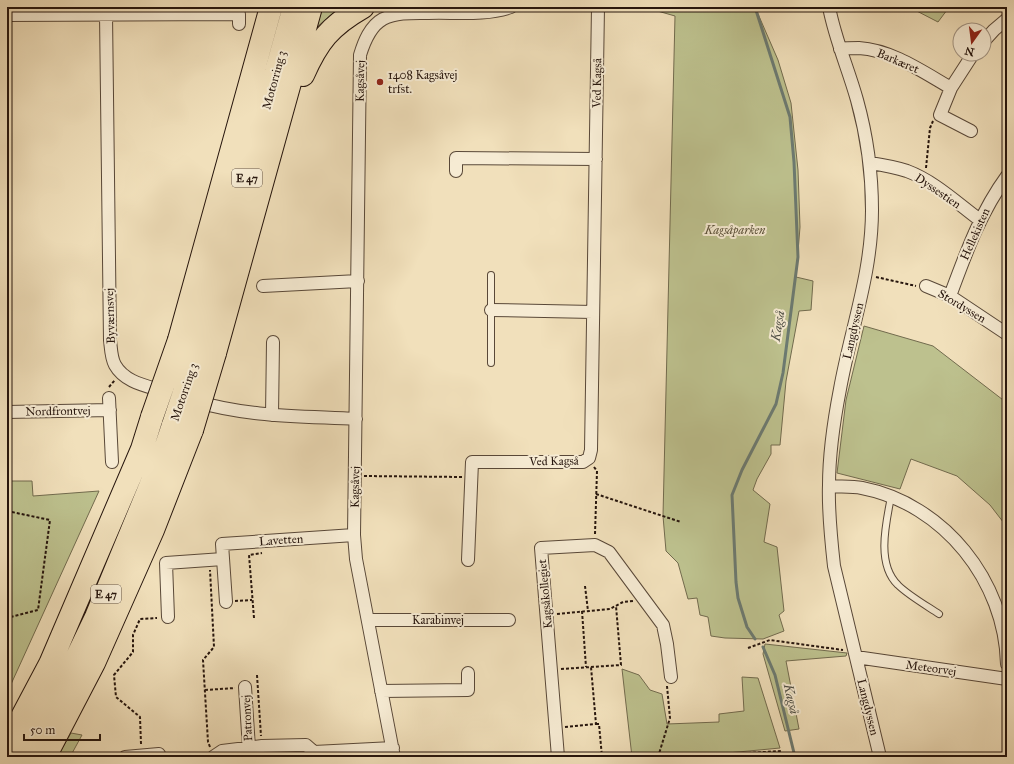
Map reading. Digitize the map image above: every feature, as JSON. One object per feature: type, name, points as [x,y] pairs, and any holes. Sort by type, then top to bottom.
[{"type":"highway","points":[[234,140],[246,63],[259,7]]},
{"type":"highway","name":"Motorring 3","points":[[7,745],[50,664],[142,449],[179,340],[271,7]]},
{"type":"highway","name":"Motorring 3","points":[[24,757],[60,692],[96,617],[163,455],[182,428],[207,350],[294,7]]},
{"type":"highway","points":[[260,197],[312,7]]},
{"type":"highway","points":[[207,350],[301,79],[314,52],[328,32],[348,15],[363,7]]},
{"type":"highway","points":[[45,757],[94,663],[153,530],[182,428]]},
{"type":"highway","points":[[7,726],[50,664]]},
{"type":"street","name":"Kagsåvej","points":[[394,752],[356,559],[354,535],[360,55],[363,43],[371,31],[382,20],[403,13],[485,12],[512,7]]},
{"type":"street","name":"Ved Kagså","points":[[468,560],[472,462],[583,462],[589,458],[591,450],[598,7]]},
{"type":"street","name":"Langdyssen","points":[[829,7],[840,49],[857,99],[865,131],[870,163],[872,210],[866,275],[840,388],[831,450],[829,486],[834,566],[880,757]]},
{"type":"street","name":"Byværnsvej","points":[[106,14],[110,340],[114,364],[122,374],[130,380],[214,407],[240,412],[272,415],[356,419]]},
{"type":"street","points":[[7,15],[239,14],[239,24]]},
{"type":"street","points":[[992,32],[1007,19]]},
{"type":"street","name":"Barkæret","points":[[840,49],[859,48],[886,54],[911,65],[951,88]]},
{"type":"street","points":[[968,62],[951,88],[940,115],[971,130]]},
{"type":"street","points":[[456,171],[456,158],[596,159]]},
{"type":"street","name":"Dyssestien","points":[[870,163],[908,171],[925,180],[980,220]]},
{"type":"street","name":"Hellekisten","points":[[950,296],[971,238],[998,188],[1007,176]]},
{"type":"street","points":[[263,286],[358,281]]},
{"type":"street","name":"Stordyssen","points":[[926,286],[950,296],[1007,334]]},
{"type":"street","points":[[491,310],[593,312]]},
{"type":"street","points":[[272,415],[273,342]]},
{"type":"street","name":"Nordfrontvej","points":[[7,412],[110,404],[112,462]]},
{"type":"street","points":[[829,486],[862,488],[891,497],[917,509],[941,526],[961,546],[979,569],[992,595],[1002,622],[1007,651],[1007,664]]},
{"type":"street","name":"Lavetten","points":[[226,602],[222,544],[354,535]]},
{"type":"street","points":[[595,545],[608,552],[663,625],[668,644],[671,677]]},
{"type":"street","name":"Kagsåkollegiet","points":[[558,757],[541,548],[595,545]]},
{"type":"street","points":[[168,617],[166,563],[223,559]]},
{"type":"street","name":"Karabinvej","points":[[368,620],[508,620]]},
{"type":"street","name":"Meteorvej","points":[[856,657],[1007,679]]},
{"type":"street","points":[[381,691],[468,690],[468,673]]},
{"type":"street","name":"Patronvej","points":[[245,687],[248,748]]},
{"type":"street","name":"Patronvej","points":[[215,756],[222,751],[262,746],[306,745],[314,752],[394,752]]},
{"type":"street","points":[[125,757],[158,754],[159,757]]},
{"type":"lane","points":[[491,275],[491,363]]},
{"type":"lane","points":[[891,497],[886,523],[884,551],[888,570],[898,585],[939,614]]},
{"type":"path","points":[[925,180],[930,128],[934,118],[940,115]]},
{"type":"path","name":"Stordyssen","points":[[878,277],[909,284],[929,291],[926,286]]},
{"type":"path","points":[[589,458],[597,471],[595,545]]},
{"type":"path","points":[[355,475],[471,477]]},
{"type":"path","points":[[596,494],[681,522]]},
{"type":"path","points":[[7,511],[50,520],[38,610],[7,618]]},
{"type":"path","points":[[254,618],[249,555],[264,553]]},
{"type":"path","points":[[209,560],[214,647],[203,660],[208,742],[215,756]]},
{"type":"path","points":[[586,586],[588,611]]},
{"type":"path","points":[[546,614],[610,609],[624,602],[644,600]]},
{"type":"path","points":[[551,670],[620,665],[616,606]]},
{"type":"path","points":[[582,611],[586,667]]},
{"type":"path","points":[[142,756],[140,718],[116,697],[114,675],[133,652],[133,635],[140,620],[168,617]]},
{"type":"path","points":[[748,648],[770,640],[846,650],[856,657]]},
{"type":"path","points":[[591,667],[596,724],[599,724],[602,757]]},
{"type":"path","points":[[257,675],[262,746]]},
{"type":"path","points":[[658,757],[670,718],[667,682],[671,677]]},
{"type":"path","points":[[205,690],[258,687]]},
{"type":"path","points":[[556,728],[596,724]]},
{"type":"path","points":[[682,757],[781,751]]},
{"type":"green space","points":[[322,7],[340,7],[317,27]]},
{"type":"green space","name":"Kagsåparken","points":[[647,7],[755,7],[778,60],[791,103],[798,170],[800,227],[796,277],[813,281],[811,310],[799,311],[786,381],[780,445],[771,445],[771,454],[757,479],[753,490],[770,504],[764,542],[777,547],[784,611],[779,615],[784,631],[763,639],[711,636],[708,617],[700,615],[697,598],[688,599],[678,563],[666,551],[663,516],[675,16]]},
{"type":"green space","points":[[909,7],[942,7],[947,10],[938,22]]},
{"type":"green space","points":[[864,326],[933,346],[1007,403],[1007,527],[990,505],[957,476],[911,459],[900,489],[837,473],[846,400]]},
{"type":"green space","points":[[7,481],[32,481],[33,496],[99,491],[7,693]]},
{"type":"green space","points":[[765,644],[847,653],[846,656],[786,661],[799,729],[785,731],[763,654]]},
{"type":"green space","points":[[622,669],[639,675],[650,690],[662,694],[667,724],[719,722],[719,714],[744,711],[742,677],[758,678],[780,748],[686,757],[632,757]]},
{"type":"green space","points":[[71,733],[82,735],[70,757],[57,757]]},
{"type":"waterway","name":"Kagså","points":[[755,7],[790,117],[794,162],[798,257],[783,373],[776,404],[742,470],[732,495],[738,598],[747,627],[755,639]]},
{"type":"waterway","name":"Kagså","points":[[763,647],[775,675],[795,757]]},
{"type":"place","name":"1408 Kagsåvej trfst.","points":[[380,82]]}]
